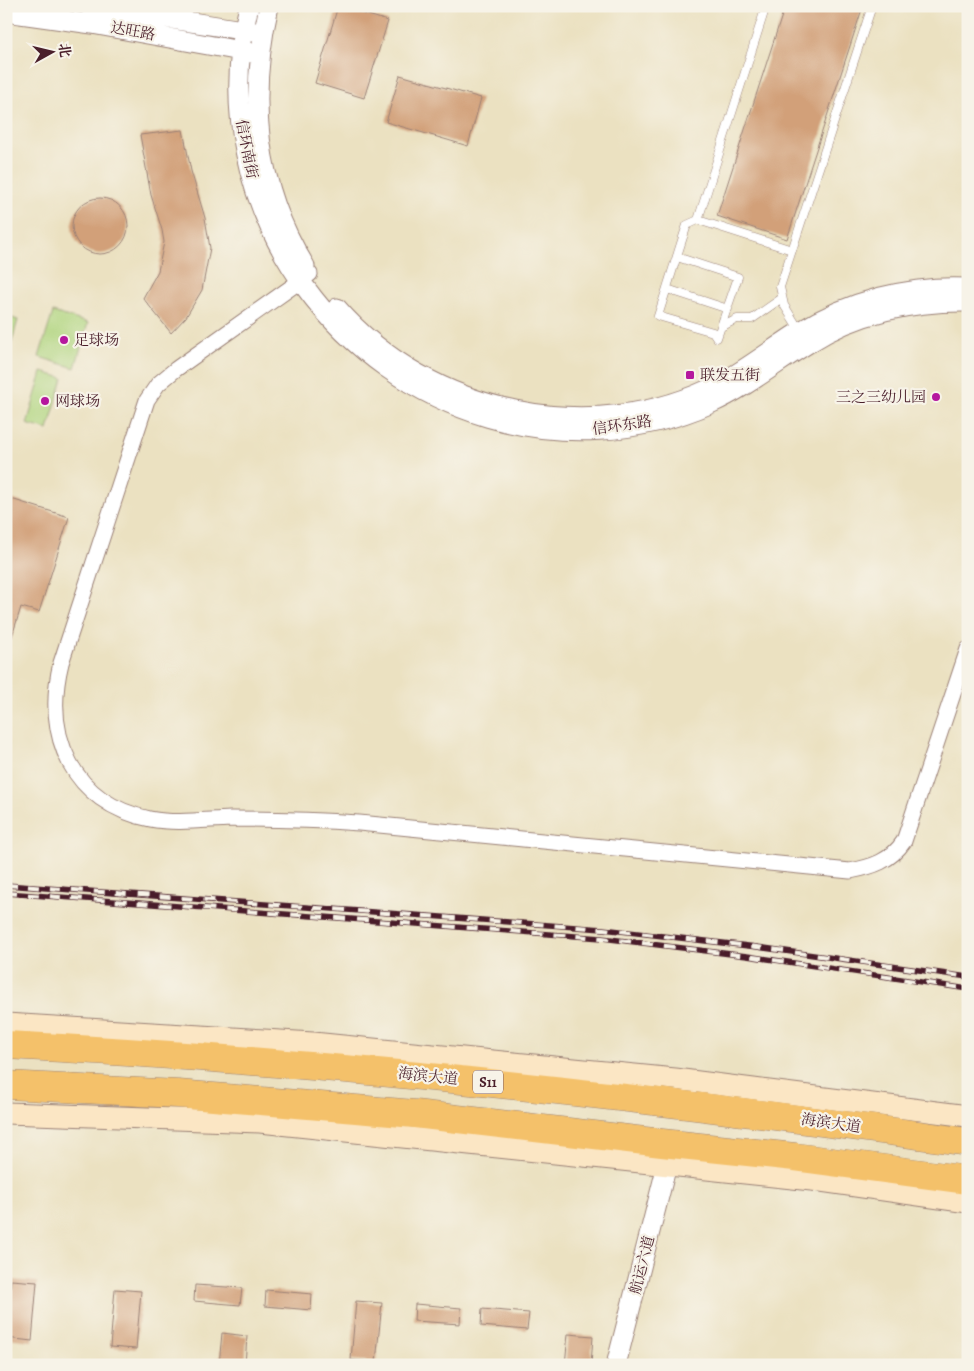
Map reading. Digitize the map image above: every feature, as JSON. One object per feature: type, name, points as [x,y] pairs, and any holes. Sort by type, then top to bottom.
[{"type":"highway","name":"海滨大道","points":[[6,1045],[302,1064],[445,1078],[826,1122],[968,1142]]},
{"type":"highway","points":[[6,1085],[178,1094],[416,1114],[795,1157],[968,1180]]},
{"type":"main road","points":[[6,1024],[323,1044],[675,1079],[968,1116]]},
{"type":"main road","points":[[6,1113],[260,1122],[821,1181],[968,1202]]},
{"type":"street","name":"达旺路","points":[[89,6],[196,23],[220,33],[245,47]]},
{"type":"street","name":"信环南街","points":[[249,6],[238,91],[247,165],[273,235],[305,277]]},
{"type":"street","name":"信环南街","points":[[245,47],[262,34],[269,6]]},
{"type":"street","name":"达旺路","points":[[6,12],[196,42],[245,47]]},
{"type":"street","points":[[196,42],[218,54],[230,66],[238,91]]},
{"type":"street","name":"信环南街","points":[[245,47],[257,93],[259,140],[267,179],[305,277]]},
{"type":"street","points":[[305,277],[176,369],[158,384],[147,400],[61,663],[54,702],[56,727],[72,767],[94,792],[116,809],[152,819],[174,822],[292,819],[359,823],[850,871],[888,859],[898,851],[904,841],[968,649]]},
{"type":"street","name":"信环东路","points":[[305,277],[322,310],[351,341],[379,364],[414,387],[450,406],[504,421],[550,428],[610,429],[673,417],[715,402],[756,380],[830,316],[881,297],[928,288],[968,288]]},
{"type":"street","name":"信环东路","points":[[804,337],[886,311],[928,303],[968,302]]},
{"type":"street","name":"航运六道","points":[[616,1365],[667,1165]]},
{"type":"lane","points":[[698,220],[766,6]]},
{"type":"lane","points":[[804,337],[782,298],[780,287],[872,6]]},
{"type":"lane","points":[[677,257],[738,277],[723,326],[717,338],[713,332],[658,316],[687,225],[698,220],[792,250]]},
{"type":"lane","points":[[667,289],[728,308]]},
{"type":"lane","points":[[723,326],[737,319],[752,319],[782,298]]},
{"type":"green space","name":"足球场","points":[[53,312],[88,323],[75,368],[39,357]]},
{"type":"green space","points":[[6,316],[18,320],[10,348],[6,347]]},
{"type":"green space","name":"网球场","points":[[42,372],[63,378],[48,430],[27,424]]},
{"type":"building","points":[[338,6],[388,21],[364,98],[315,83]]},
{"type":"building","points":[[785,6],[863,6],[787,239],[717,216]]},
{"type":"building","points":[[400,75],[481,98],[468,146],[386,122]]},
{"type":"building","points":[[183,130],[191,171],[205,218],[210,248],[202,290],[186,317],[171,333],[143,298],[158,271],[164,242],[151,195],[140,135]]},
{"type":"building","points":[[100,198],[111,200],[120,206],[126,215],[128,226],[126,237],[120,246],[111,252],[100,254],[89,252],[80,246],[74,237],[72,226],[74,215],[80,206],[89,200]]},
{"type":"building","points":[[8,498],[69,517],[39,612],[21,607],[9,646],[6,645],[6,504]]},
{"type":"building","points":[[11,1280],[37,1282],[32,1341],[6,1338]]},
{"type":"building","points":[[195,1285],[242,1288],[240,1305],[194,1301]]},
{"type":"building","points":[[115,1289],[141,1291],[136,1349],[110,1347]]},
{"type":"building","points":[[266,1290],[312,1294],[311,1310],[265,1306]]},
{"type":"building","points":[[356,1301],[382,1303],[376,1362],[351,1360]]},
{"type":"building","points":[[415,1304],[461,1308],[460,1324],[414,1321]]},
{"type":"building","points":[[482,1309],[529,1313],[527,1330],[481,1326]]},
{"type":"building","points":[[222,1333],[247,1336],[245,1365],[219,1365]]},
{"type":"building","points":[[568,1334],[593,1336],[591,1365],[565,1365]]},
{"type":"railway","points":[[6,885],[603,929],[757,947],[968,977]]},
{"type":"railway","points":[[6,893],[602,938],[747,956],[968,989]]},
{"type":"place","name":"足球场","points":[[64,340]]},
{"type":"place","name":"联发五街","points":[[690,375]]},
{"type":"place","name":"三之三幼儿园","points":[[936,397]]},
{"type":"place","name":"网球场","points":[[45,401]]}]
